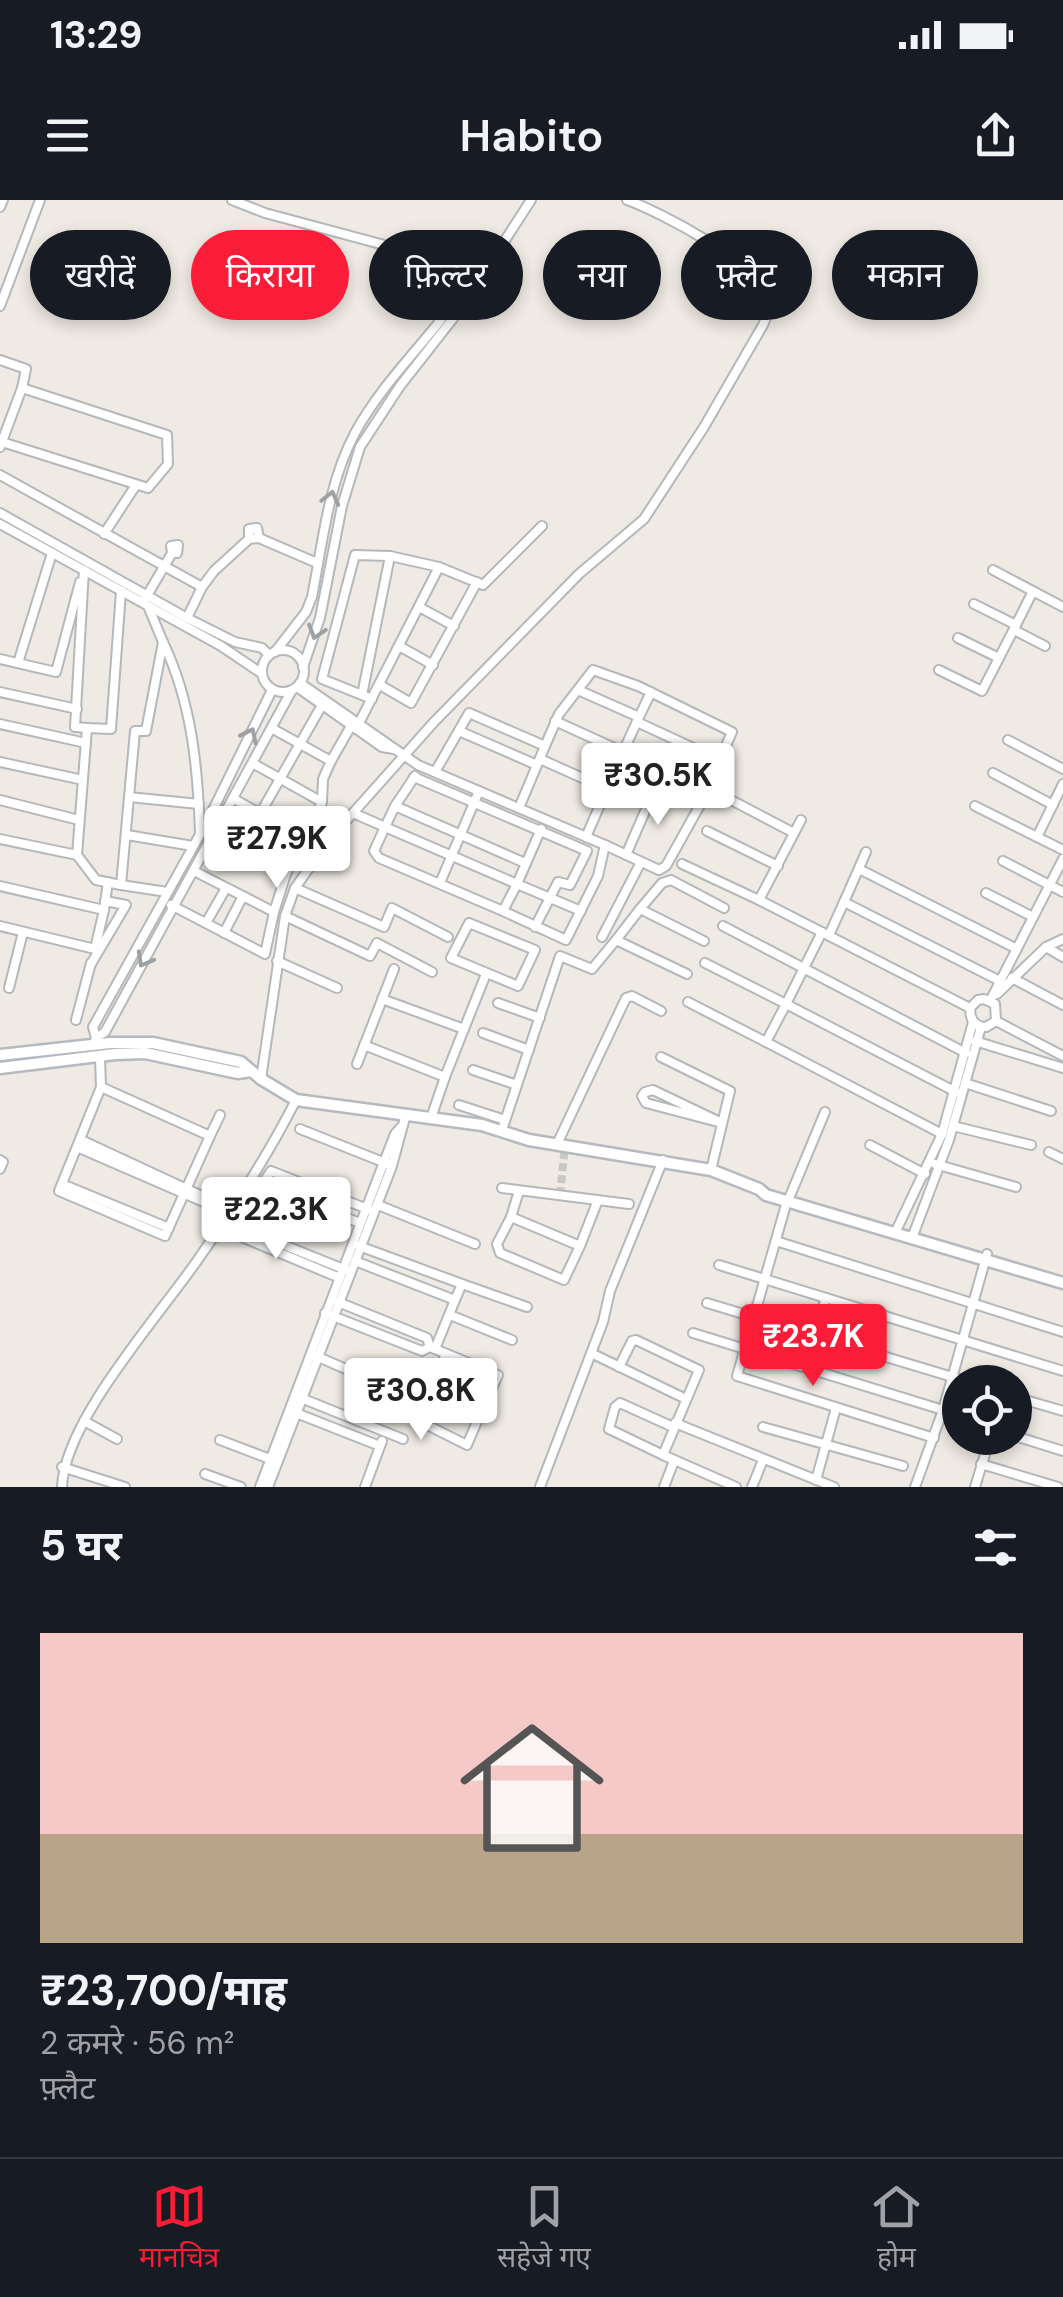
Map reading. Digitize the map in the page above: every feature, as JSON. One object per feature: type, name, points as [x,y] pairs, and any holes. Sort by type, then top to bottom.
[{"type":"street","points":[[0,207],[3,200]]},
{"type":"street","points":[[0,306],[40,200]]},
{"type":"street","points":[[232,200],[369,241]]},
{"type":"street","points":[[512,230],[531,200]]},
{"type":"street","points":[[256,1075],[285,916],[310,863],[404,756],[579,574],[644,518],[694,443],[767,318],[773,297],[765,286],[692,232],[658,211],[627,200]]},
{"type":"street","points":[[0,1068],[96,1047],[105,1032],[296,687],[320,618],[346,489],[360,447],[409,359],[440,320]]},
{"type":"street","points":[[262,673],[272,653],[306,612],[343,460],[365,416],[388,385],[428,352],[453,320]]},
{"type":"street","points":[[409,359],[428,352]]},
{"type":"street","points":[[0,360],[26,368],[1,444],[148,488],[168,464],[167,436],[22,388]]},
{"type":"street","points":[[388,385],[389,400]]},
{"type":"street","points":[[0,475],[202,587]]},
{"type":"street","points":[[104,534],[136,484]]},
{"type":"street","points":[[0,514],[146,602],[178,674],[192,730],[200,834]]},
{"type":"street","points":[[0,524],[121,591],[185,621],[272,653],[296,654],[304,668]]},
{"type":"street","points":[[367,697],[322,680],[355,556],[390,556],[440,567],[484,585],[542,526]]},
{"type":"street","points":[[185,621],[214,571],[254,538],[316,563]]},
{"type":"street","points":[[322,539],[335,542]]},
{"type":"street","points":[[18,664],[52,553]]},
{"type":"street","points":[[146,602],[172,553]]},
{"type":"street","points":[[0,839],[76,856],[96,880],[164,896],[174,906],[265,954],[286,874],[322,802],[323,779],[355,726],[367,697],[390,556]]},
{"type":"street","points":[[367,697],[380,685],[440,567]]},
{"type":"street","points":[[84,570],[75,727],[146,731],[163,642]]},
{"type":"street","points":[[56,672],[84,570]]},
{"type":"street","points":[[992,570],[1063,607]]},
{"type":"street","points":[[380,685],[411,703],[477,582]]},
{"type":"street","points":[[111,729],[121,591]]},
{"type":"street","points":[[939,670],[982,691],[1033,591]]},
{"type":"street","points":[[974,604],[1045,646]]},
{"type":"street","points":[[419,606],[454,626]]},
{"type":"street","points":[[185,621],[262,673],[272,690]]},
{"type":"street","points":[[958,638],[999,658]]},
{"type":"street","points":[[400,646],[433,665]]},
{"type":"street","points":[[0,659],[79,678]]},
{"type":"street","points":[[304,668],[324,670]]},
{"type":"street","points":[[296,687],[424,768],[659,870],[666,866],[700,804],[732,732],[651,692],[593,670],[555,722],[518,808]]},
{"type":"street","points":[[272,690],[296,687],[355,726]]},
{"type":"street","points":[[220,1115],[166,1236],[59,1191],[100,1087],[93,1028],[208,820],[272,690]]},
{"type":"street","points":[[578,690],[720,760]]},
{"type":"street","points":[[0,692],[77,709]]},
{"type":"street","points":[[534,927],[558,882],[570,885],[573,881],[615,769],[651,692]]},
{"type":"street","points":[[260,814],[322,705]]},
{"type":"street","points":[[436,772],[470,713],[545,746]]},
{"type":"street","points":[[555,722],[708,786]]},
{"type":"street","points":[[0,724],[86,744]]},
{"type":"street","points":[[76,856],[87,728]]},
{"type":"street","points":[[274,729],[331,760]]},
{"type":"street","points":[[459,731],[607,789]]},
{"type":"street","points":[[121,885],[135,732]]},
{"type":"street","points":[[1008,740],[1063,769]]},
{"type":"street","points":[[0,762],[84,780]]},
{"type":"street","points":[[254,764],[322,802]]},
{"type":"street","points":[[424,768],[396,806],[374,851],[376,856],[534,927],[566,940],[598,876],[605,844]]},
{"type":"street","points":[[615,769],[700,804]]},
{"type":"street","points":[[993,773],[1053,805]]},
{"type":"street","points":[[414,777],[587,851]]},
{"type":"street","points":[[1037,837],[1063,784]]},
{"type":"street","points":[[626,855],[656,786]]},
{"type":"street","points":[[440,883],[479,791]]},
{"type":"street","points":[[130,796],[199,804]]},
{"type":"street","points":[[234,799],[304,838]]},
{"type":"street","points":[[0,800],[79,820]]},
{"type":"street","points":[[733,801],[794,833]]},
{"type":"street","points":[[396,806],[526,863]]},
{"type":"street","points":[[975,806],[1063,850]]},
{"type":"street","points":[[353,814],[581,912]]},
{"type":"street","points":[[208,820],[219,827]]},
{"type":"street","points":[[503,912],[546,820]]},
{"type":"street","points":[[759,900],[801,820]]},
{"type":"street","points":[[708,831],[778,866]]},
{"type":"street","points":[[127,836],[193,846]]},
{"type":"street","points":[[213,836],[286,874]]},
{"type":"street","points":[[766,1042],[844,902],[866,852]]},
{"type":"street","points":[[990,1001],[1063,859]]},
{"type":"street","points":[[1003,861],[1063,892]]},
{"type":"street","points":[[602,937],[641,862]]},
{"type":"street","points":[[682,864],[970,1008],[977,1025],[975,1041],[953,1126],[896,1230]]},
{"type":"street","points":[[858,869],[1017,949]]},
{"type":"street","points":[[194,871],[274,912]]},
{"type":"street","points":[[503,1125],[560,956],[592,969],[662,884],[671,880],[724,908]]},
{"type":"street","points":[[76,1020],[108,882]]},
{"type":"street","points":[[0,886],[104,906],[126,905],[91,964]]},
{"type":"street","points":[[206,923],[226,888]]},
{"type":"street","points":[[295,888],[384,927]]},
{"type":"street","points":[[986,892],[1033,917]]},
{"type":"street","points":[[224,932],[243,896]]},
{"type":"street","points":[[844,902],[1000,981]]},
{"type":"street","points":[[285,916],[370,956],[392,908],[448,937]]},
{"type":"street","points":[[640,909],[704,941]]},
{"type":"street","points":[[469,923],[534,950],[518,986],[486,974],[451,958],[469,923]]},
{"type":"street","points":[[0,926],[95,948]]},
{"type":"street","points":[[722,926],[966,1053]]},
{"type":"street","points":[[9,988],[24,932]]},
{"type":"street","points":[[990,1001],[1046,948],[1063,939]]},
{"type":"street","points":[[616,940],[687,974]]},
{"type":"street","points":[[377,943],[432,972]]},
{"type":"street","points":[[1046,948],[1063,958]]},
{"type":"street","points":[[277,960],[338,988]]},
{"type":"street","points":[[704,963],[956,1092]]},
{"type":"street","points":[[0,966],[14,968]]},
{"type":"street","points":[[357,1064],[394,970]]},
{"type":"street","points":[[431,1118],[486,974]]},
{"type":"street","points":[[1012,978],[1063,1005]]},
{"type":"street","points":[[558,1144],[626,998],[632,996],[661,1011]]},
{"type":"street","points":[[382,999],[464,1029]]},
{"type":"street","points":[[970,1008],[978,1000],[990,1001],[995,1004],[996,1020]]},
{"type":"street","points":[[688,1002],[942,1134]]},
{"type":"street","points":[[498,1003],[540,1018]]},
{"type":"street","points":[[977,1025],[996,1020],[1063,1056]]},
{"type":"street","points":[[914,1235],[977,1025]]},
{"type":"street","points":[[483,1033],[529,1050]]},
{"type":"street","points":[[975,1041],[1063,1068]]},
{"type":"street","points":[[0,1055],[153,1043],[241,1062],[296,1100],[405,1120],[431,1118],[503,1125]]},
{"type":"street","points":[[364,1045],[445,1076]]},
{"type":"street","points":[[661,1056],[727,1088],[731,1094],[711,1170]]},
{"type":"street","points":[[473,1070],[517,1085]]},
{"type":"street","points":[[965,1083],[1051,1110]]},
{"type":"street","points":[[100,1087],[210,1136]]},
{"type":"street","points":[[653,1090],[722,1123],[646,1104],[652,1101],[653,1090]]},
{"type":"street","points":[[62,1487],[62,1467],[84,1421],[222,1225],[296,1100]]},
{"type":"street","points":[[458,1105],[529,1140],[711,1170],[766,1195],[1063,1280]]},
{"type":"street","points":[[826,1112],[788,1199],[737,1376],[934,1438]]},
{"type":"street","points":[[268,1487],[297,1397],[373,1208],[395,1134],[405,1120]]},
{"type":"street","points":[[953,1126],[1031,1145]]},
{"type":"street","points":[[300,1129],[388,1164]]},
{"type":"street","points":[[79,1144],[222,1205],[227,1211]]},
{"type":"street","points":[[870,1145],[925,1174]]},
{"type":"street","points":[[1049,1152],[1063,1159]]},
{"type":"street","points":[[0,1160],[0,1169]]},
{"type":"street","points":[[540,1487],[610,1291],[663,1160]]},
{"type":"street","points":[[935,1164],[1016,1187]]},
{"type":"street","points":[[360,1223],[266,1186],[266,1176],[271,1171],[475,1244]]},
{"type":"street","points":[[502,1188],[629,1204]]},
{"type":"street","points":[[520,1190],[497,1244],[500,1254],[564,1280],[598,1200]]},
{"type":"street","points":[[297,1397],[316,1356],[328,1315],[338,1302],[344,1275],[355,1261],[360,1223],[373,1208]]},
{"type":"street","points":[[511,1217],[580,1246]]},
{"type":"street","points":[[222,1225],[344,1275]]},
{"type":"street","points":[[776,1241],[1063,1332]]},
{"type":"street","points":[[356,1245],[527,1307]]},
{"type":"street","points":[[957,1365],[986,1257]]},
{"type":"street","points":[[355,1261],[456,1300]]},
{"type":"street","points":[[719,1265],[1063,1371]]},
{"type":"street","points":[[328,1315],[422,1352],[432,1348],[462,1284]]},
{"type":"street","points":[[814,1334],[826,1298]]},
{"type":"street","points":[[338,1302],[427,1338],[432,1348],[498,1375],[467,1444],[420,1422],[418,1416],[446,1354]]},
{"type":"street","points":[[707,1303],[942,1374]]},
{"type":"street","points":[[450,1315],[512,1340]]},
{"type":"street","points":[[873,1351],[884,1315]]},
{"type":"street","points":[[693,1333],[942,1410]]},
{"type":"street","points":[[619,1367],[636,1340],[698,1370],[663,1455]]},
{"type":"street","points":[[591,1353],[686,1399]]},
{"type":"street","points":[[316,1356],[424,1403]]},
{"type":"street","points":[[432,1387],[482,1410]]},
{"type":"street","points":[[297,1397],[403,1439]]},
{"type":"street","points":[[1032,1402],[1063,1411]]},
{"type":"street","points":[[736,1487],[610,1429],[615,1407],[620,1403],[834,1487]]},
{"type":"street","points":[[816,1480],[836,1408]]},
{"type":"street","points":[[292,1411],[380,1446]]},
{"type":"street","points":[[260,1487],[292,1411]]},
{"type":"street","points":[[914,1487],[942,1413]]},
{"type":"street","points":[[84,1421],[117,1440]]},
{"type":"street","points":[[763,1426],[903,1466]]},
{"type":"street","points":[[365,1487],[385,1432]]},
{"type":"street","points":[[220,1440],[270,1459]]},
{"type":"street","points":[[1032,1441],[1063,1451]]},
{"type":"street","points":[[975,1487],[984,1455]]},
{"type":"street","points":[[664,1487],[674,1460]]},
{"type":"street","points":[[752,1487],[762,1460]]},
{"type":"street","points":[[981,1464],[1058,1487]]},
{"type":"street","points":[[62,1467],[125,1487]]},
{"type":"street","points":[[205,1474],[241,1487]]},
{"type":"tunnel","points":[[560,1195],[565,1145]]}]
